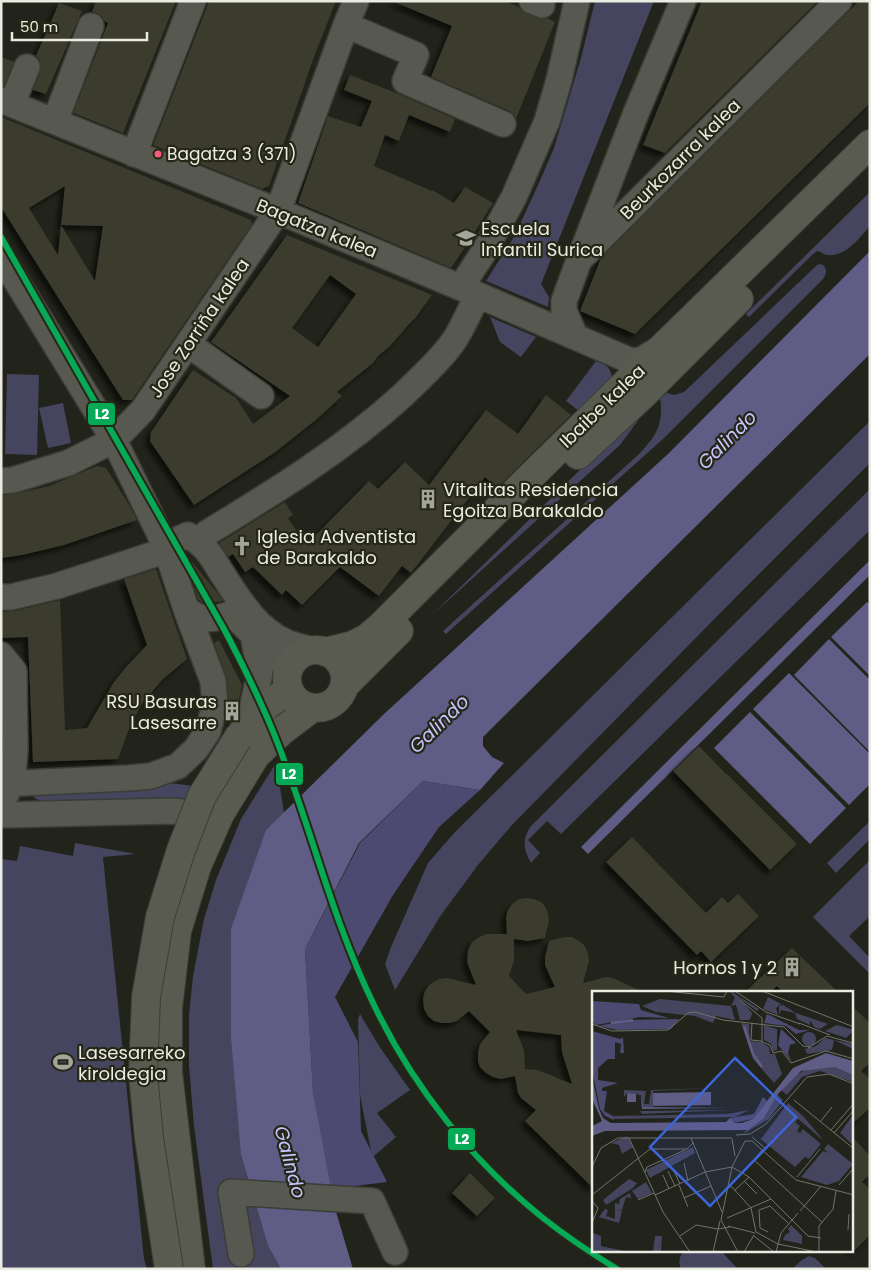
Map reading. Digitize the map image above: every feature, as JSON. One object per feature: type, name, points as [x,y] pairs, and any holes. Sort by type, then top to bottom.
[{"type":"main road","name":"Ibaibe kalea","points":[[320,651],[353,645],[367,638],[380,627],[528,479],[631,369],[661,348],[870,144]]},
{"type":"main road","name":"Ibaibe kalea","points":[[344,686],[870,170]]},
{"type":"main road","points":[[320,651],[333,656],[339,663],[345,678],[344,686],[336,700],[321,708],[312,708],[298,702],[293,697],[289,680],[293,662],[299,656],[307,652],[320,651]]},
{"type":"main road","points":[[191,1269],[168,1072],[168,1008],[177,931],[197,866],[247,747],[267,704],[289,680]]},
{"type":"main road","points":[[169,1269],[149,1138],[143,1074],[146,997],[160,917],[181,850],[202,796],[247,747],[283,730],[312,708]]},
{"type":"street","points":[[134,154],[193,1]]},
{"type":"street","name":"Jose Zorriña kalea","points":[[1,481],[12,480],[68,463],[114,440],[143,410],[278,211],[356,1]]},
{"type":"street","points":[[208,532],[273,492],[347,442],[422,377],[454,342],[469,291],[485,250],[514,197],[547,121],[578,1]]},
{"type":"street","points":[[579,260],[683,1]]},
{"type":"street","name":"Beurkozarra kalea","points":[[575,336],[568,324],[564,311],[564,301],[579,260],[839,1]]},
{"type":"street","points":[[346,25],[420,45],[405,81],[503,124]]},
{"type":"street","points":[[55,121],[91,26]]},
{"type":"street","points":[[6,102],[26,67]]},
{"type":"street","name":"Bagatza kalea","points":[[6,102],[278,211],[575,336],[631,369]]},
{"type":"street","points":[[616,164],[645,194]]},
{"type":"street","points":[[2,259],[114,440],[159,550],[186,609],[213,681],[215,705],[208,731],[196,749],[178,766],[151,776],[5,791]]},
{"type":"street","points":[[188,344],[261,396]]},
{"type":"street","points":[[572,462],[580,443],[625,399],[629,392],[631,369]]},
{"type":"street","points":[[1,597],[11,597],[57,586],[159,550],[188,535],[200,542],[212,557],[239,599],[258,623],[274,636],[288,643],[320,651]]},
{"type":"street","points":[[186,609],[204,618],[215,619],[231,614],[274,652],[289,680]]},
{"type":"street","points":[[204,658],[204,630],[215,619]]},
{"type":"street","points":[[247,747],[252,708],[260,673],[253,634]]},
{"type":"street","points":[[1,656],[14,671],[14,751],[5,791]]},
{"type":"street","points":[[5,791],[17,792],[26,801],[56,814]]},
{"type":"street","points":[[1,815],[182,812]]},
{"type":"street","points":[[241,1254],[231,1192],[372,1201],[395,1252]]},
{"type":"shaded area","points":[[595,1],[654,1],[541,284],[549,297],[548,307],[486,281],[514,237],[554,148],[581,58]]},
{"type":"shaded area","points":[[870,192],[870,226],[857,241],[847,250],[835,255],[827,255],[817,251],[749,317],[746,314]]},
{"type":"shaded area","points":[[819,264],[823,265],[826,269],[823,279],[664,438],[446,634],[443,631],[638,455],[650,442],[660,423],[660,398],[667,393],[674,395],[684,392]]},
{"type":"shaded area","points":[[490,317],[536,337],[521,357],[500,342]]},
{"type":"shaded area","points":[[596,361],[607,366],[612,378],[579,411],[566,401]]},
{"type":"shaded area","points":[[7,374],[39,375],[37,455],[5,454]]},
{"type":"shaded area","points":[[63,403],[71,443],[48,448],[39,408]]},
{"type":"shaded area","points":[[637,414],[639,419],[620,445],[432,615]]},
{"type":"shaded area","points":[[870,421],[870,463],[511,826],[478,865],[441,915],[395,990],[385,964],[428,863],[455,832]]},
{"type":"shaded area","points":[[870,489],[870,530],[561,834],[547,821],[528,840],[540,853],[531,863],[526,853],[525,840],[531,826]]},
{"type":"shaded area","points":[[274,766],[277,768],[284,813],[266,831],[241,1155],[268,1246],[281,1269],[213,1269],[194,1126],[189,1066],[189,1015],[193,976],[204,919],[216,880],[241,819]]},
{"type":"shaded area","points":[[423,781],[480,790],[439,827],[393,895],[335,997],[358,1042],[361,1131],[387,1182],[330,1189],[313,1092],[305,949],[360,843]]},
{"type":"shaded area","points":[[170,783],[193,786],[183,801],[47,802],[36,799],[32,795],[110,790],[146,790]]},
{"type":"shaded area","points":[[870,821],[870,839],[836,873],[827,863]]},
{"type":"shaded area","name":"Lasesarreko kiroldegia","points":[[75,843],[136,854],[103,857],[144,1259],[147,1269],[1,1269],[1,859],[17,861],[20,846],[73,856]]},
{"type":"shaded area","points":[[870,860],[870,916],[849,936],[870,958],[870,974],[813,917]]},
{"type":"shaded area","points":[[360,1014],[379,1046],[410,1090],[377,1113],[396,1137],[374,1156],[371,1151],[360,1095],[358,1019]]},
{"type":"shaded area","points":[[683,1252],[722,1252],[738,1269],[681,1269],[679,1264]]},
{"type":"shaded area","points":[[809,1256],[815,1258],[826,1269],[792,1269],[802,1260]]},
{"type":"water","name":"Galindo","points":[[870,251],[870,354],[483,737],[483,746],[492,757],[504,763],[480,790],[423,781],[359,843],[305,949],[313,1092],[334,1205],[353,1269],[281,1269],[268,1246],[241,1155],[231,1037],[231,929],[266,830],[384,714],[669,453]]},
{"type":"water","points":[[870,560],[870,575],[588,854],[581,847]]},
{"type":"water","points":[[867,602],[870,604],[870,676],[831,637]]},
{"type":"water","points":[[829,639],[870,680],[870,752],[794,675]]},
{"type":"water","points":[[789,673],[870,754],[870,784],[849,805],[753,709]]},
{"type":"water","points":[[750,712],[846,808],[810,844],[714,748]]},
{"type":"building","points":[[96,1],[176,1],[123,133],[73,113],[108,23],[97,13],[92,12]]},
{"type":"building","points":[[209,1],[336,1],[314,57],[269,186],[262,189],[153,145]]},
{"type":"building","points":[[392,1],[506,1],[519,7],[527,14],[537,18],[547,18],[555,22],[516,119],[509,111],[431,77],[452,26]]},
{"type":"building","points":[[702,1],[818,1],[665,153],[643,145]]},
{"type":"building","points":[[859,1],[870,1],[870,103],[635,334],[580,311],[601,258]]},
{"type":"building","points":[[59,3],[82,11],[46,94],[33,90],[41,66],[36,56]]},
{"type":"building","points":[[1,57],[14,62],[4,86],[1,86]]},
{"type":"building","points":[[350,75],[455,119],[450,132],[409,115],[399,141],[385,135],[374,166],[432,190],[454,203],[465,187],[493,203],[451,268],[298,203],[328,116],[361,127],[372,101],[344,90]]},
{"type":"building","points":[[1,117],[251,220],[252,224],[132,400],[123,400],[1,207]],"holes":[[[65,186],[61,225],[58,255],[29,208]],[[61,225],[103,226],[95,281]]]},
{"type":"building","points":[[287,235],[432,295],[416,317],[390,346],[373,363],[337,392],[342,396],[317,419],[274,453],[194,505],[150,441],[151,432],[193,370],[236,398],[253,424],[290,396],[211,342]],"holes":[[[330,275],[356,294],[318,347],[292,328]]]},
{"type":"building","points":[[546,395],[571,415],[497,488],[485,477],[411,573],[402,566],[379,596],[340,567],[302,605],[286,590],[282,595],[253,567],[245,572],[233,554],[228,557],[219,543],[285,502],[293,515],[288,518],[306,545],[369,481],[378,489],[405,462],[429,485],[486,410],[518,434]]},
{"type":"building","points":[[97,466],[106,468],[137,520],[64,545],[1,558],[1,495],[49,486]]},
{"type":"building","points":[[184,552],[223,601],[205,604],[198,600]]},
{"type":"building","points":[[156,569],[187,659],[163,679],[143,702],[130,726],[118,759],[33,762],[28,637],[1,638],[1,612],[14,611],[60,600],[65,730],[87,728],[114,682],[147,645],[124,579]]},
{"type":"building","points":[[219,640],[242,685],[238,704],[231,720],[227,680],[214,643]]},
{"type":"building","points":[[699,746],[797,844],[770,870],[673,771]]},
{"type":"building","points":[[632,837],[706,913],[722,897],[728,903],[738,894],[759,916],[711,962],[701,951],[697,955],[606,862]]},
{"type":"building","points":[[519,899],[534,899],[545,906],[548,913],[549,921],[545,938],[528,941],[514,939],[514,961],[509,976],[526,994],[555,987],[545,965],[545,957],[549,941],[565,937],[572,937],[579,941],[585,946],[588,953],[589,961],[583,983],[606,977],[613,978],[641,991],[592,991],[592,1187],[525,1121],[536,1110],[521,1098],[518,1093],[515,1076],[501,1079],[493,1077],[480,1067],[478,1052],[480,1044],[490,1032],[469,1011],[457,1021],[442,1023],[434,1021],[424,1009],[423,998],[425,991],[430,984],[439,979],[447,978],[476,985],[467,962],[468,950],[472,942],[486,934],[507,934],[506,917],[512,904]],"holes":[[[516,1030],[561,1035],[562,1052],[572,1084],[538,1070],[525,1069],[524,1050]]]},
{"type":"building","name":"Hornos 1 y 2","points":[[792,948],[837,991],[782,991],[777,986],[771,991],[746,991]]},
{"type":"building","points":[[854,1008],[870,1023],[870,1063],[861,1071],[870,1079],[870,1108],[854,1122]]},
{"type":"building","points":[[854,1138],[870,1156],[870,1174],[862,1182],[870,1189],[870,1235],[854,1251]]},
{"type":"building","points":[[470,1173],[495,1198],[477,1216],[452,1193]]},
{"type":"transit line","name":"L2","points":[[1,237],[224,629],[246,672],[278,744],[359,974],[407,1065],[447,1121],[493,1173],[552,1225],[617,1269]]},
{"type":"place","name":"Bagatza 3 (371)","points":[[158,154]]},
{"type":"place","name":"Escuela Infantil Surica","points":[[466,238]]},
{"type":"place","name":"Vitalitas Residencia Egoitza Barakaldo","points":[[428,499]]},
{"type":"place","name":"Iglesia Adventista de Barakaldo","points":[[242,546]]},
{"type":"place","name":"RSU Basuras Lasesarre","points":[[232,711]]},
{"type":"place","name":"Hornos 1 y 2","points":[[792,967]]},
{"type":"place","name":"Lasesarreko kiroldegia","points":[[63,1062]]}]
